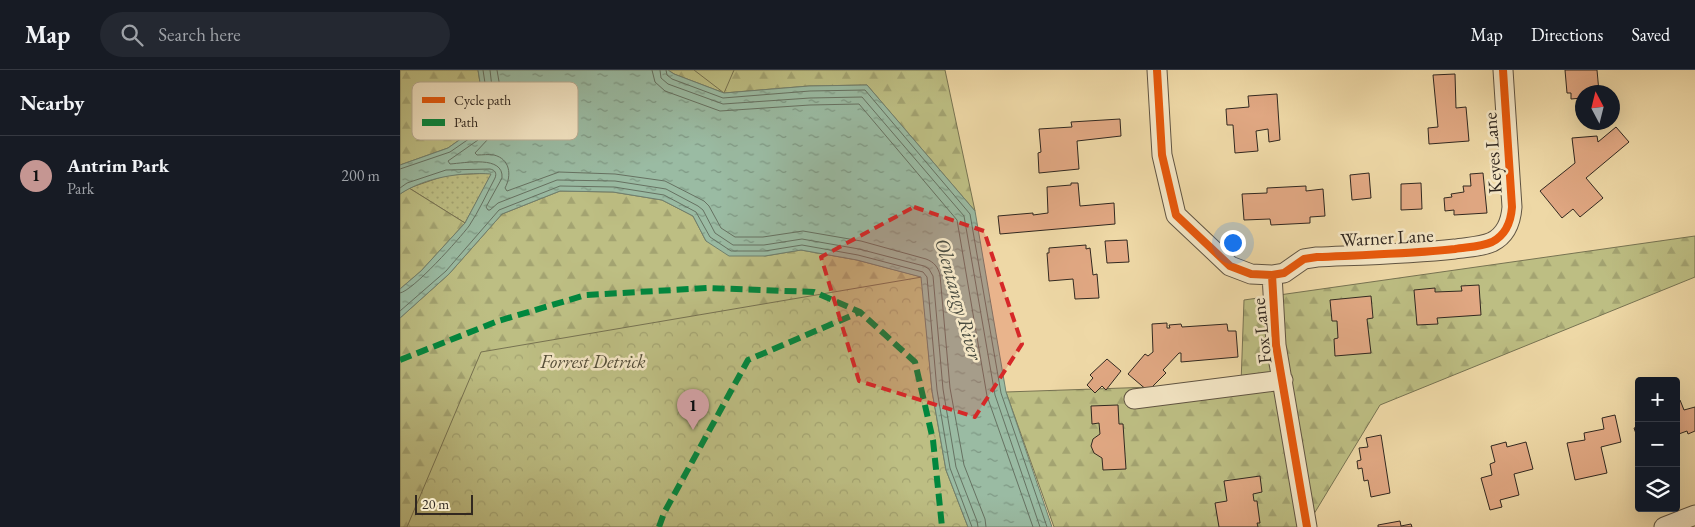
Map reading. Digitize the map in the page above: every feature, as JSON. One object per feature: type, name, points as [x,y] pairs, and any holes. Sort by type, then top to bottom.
[{"type":"street","name":"Fox Lane","points":[[1157,70],[1162,155],[1176,215],[1230,266],[1250,274],[1272,275],[1276,345],[1307,527]]},
{"type":"street","name":"Keyes Lane","points":[[1503,70],[1512,207],[1511,221],[1504,233]]},
{"type":"street","name":"Warner Lane","points":[[1272,275],[1284,273],[1304,259],[1423,252],[1480,246],[1493,242],[1504,233]]},
{"type":"street","points":[[1134,398],[1282,380]]},
{"type":"street","points":[[1666,527],[1695,515]]},
{"type":"highlighted area","points":[[914,207],[984,231],[1022,344],[975,417],[859,381],[821,257]]},
{"type":"green space","points":[[400,70],[478,70],[480,82],[412,82],[412,140],[459,140],[448,148],[400,165]]},
{"type":"green space","points":[[668,70],[945,70],[975,211],[867,85],[809,86],[724,93]]},
{"type":"green space","points":[[694,70],[734,70],[724,93]]},
{"type":"green space","points":[[492,173],[465,223],[409,188],[447,175]]},
{"type":"green space","points":[[409,188],[465,223],[421,271],[400,289],[400,194]]},
{"type":"green space","name":"Forrest Detrick","points":[[560,191],[613,192],[662,200],[693,216],[706,241],[765,256],[801,250],[857,260],[922,277],[932,391],[946,470],[968,527],[400,527],[400,318],[449,274],[502,214]]},
{"type":"green space","points":[[1695,236],[1695,277],[1380,405],[1306,527],[1054,527],[1006,392],[1241,384],[1244,300]]},
{"type":"green space","name":"Forrest Detrick","points":[[922,277],[932,391],[946,470],[968,527],[407,527],[481,352]]},
{"type":"water","name":"Olentangy River","points":[[478,70],[668,70],[724,93],[809,86],[867,85],[975,211],[1006,392],[1052,527],[968,527],[946,470],[932,391],[921,277],[857,260],[801,250],[765,256],[729,256],[706,241],[693,216],[662,200],[613,192],[560,191],[502,214],[449,274],[400,318],[400,289],[421,271],[465,223],[491,174],[444,177],[421,183],[400,194],[400,165],[448,148],[459,140],[578,140],[578,82],[480,82]]},
{"type":"building","points":[[1565,70],[1597,70],[1598,85],[1575,85],[1575,99],[1571,99],[1571,93],[1567,93]]},
{"type":"building","points":[[1455,74],[1456,108],[1466,107],[1469,141],[1429,144],[1428,128],[1438,127],[1433,75]]},
{"type":"building","points":[[1277,94],[1280,140],[1269,142],[1268,129],[1256,131],[1258,151],[1235,153],[1233,125],[1227,125],[1226,109],[1249,107],[1248,96]]},
{"type":"building","points":[[1120,119],[1121,136],[1077,141],[1079,169],[1039,173],[1038,153],[1041,152],[1039,129],[1072,127],[1071,122]]},
{"type":"building","points":[[1612,130],[1619,130],[1629,142],[1586,178],[1603,198],[1580,217],[1573,209],[1562,218],[1540,191],[1575,163],[1572,138],[1597,136],[1598,142]]},
{"type":"building","points":[[1369,173],[1371,198],[1352,200],[1350,175]]},
{"type":"building","points":[[1483,173],[1487,213],[1454,215],[1454,210],[1445,211],[1444,198],[1452,197],[1451,194],[1464,192],[1463,186],[1471,186],[1470,174]]},
{"type":"building","points":[[1071,183],[1078,183],[1080,206],[1114,203],[1115,224],[1000,234],[998,216],[1048,213],[1047,187],[1071,185]]},
{"type":"building","points":[[1421,183],[1422,209],[1401,210],[1401,184]]},
{"type":"building","points":[[1306,186],[1306,191],[1323,189],[1325,216],[1310,217],[1310,223],[1271,225],[1270,219],[1244,220],[1242,194],[1267,193],[1267,188]]},
{"type":"building","points":[[1127,240],[1129,262],[1107,263],[1105,241]]},
{"type":"building","points":[[1086,245],[1086,249],[1090,248],[1093,275],[1097,274],[1099,298],[1075,299],[1073,279],[1049,281],[1047,253],[1049,253],[1049,248]]},
{"type":"building","points":[[1479,285],[1481,315],[1437,318],[1438,324],[1417,325],[1414,290],[1435,288],[1435,292],[1462,291],[1461,286]]},
{"type":"building","points":[[1371,296],[1373,318],[1367,319],[1371,353],[1335,356],[1334,339],[1338,338],[1337,321],[1332,321],[1330,300]]},
{"type":"building","points":[[1167,323],[1167,328],[1170,328],[1169,325],[1181,324],[1182,327],[1227,324],[1228,331],[1236,331],[1238,357],[1181,362],[1181,353],[1179,353],[1163,370],[1166,373],[1148,391],[1128,374],[1145,354],[1148,356],[1153,352],[1152,324]]},
{"type":"building","points":[[1107,359],[1121,371],[1106,390],[1102,386],[1095,393],[1087,385],[1093,378],[1090,375]]},
{"type":"building","points":[[1680,400],[1684,410],[1695,407],[1695,431],[1688,434],[1687,431],[1680,434]]},
{"type":"building","points":[[1118,405],[1119,424],[1123,424],[1126,469],[1103,470],[1102,458],[1094,453],[1091,446],[1093,439],[1100,434],[1099,423],[1092,424],[1091,406]]},
{"type":"building","points":[[1615,415],[1621,442],[1601,447],[1607,473],[1575,480],[1567,443],[1585,440],[1584,433],[1604,429],[1602,418]]},
{"type":"building","points":[[1381,435],[1390,493],[1371,497],[1368,480],[1364,481],[1362,468],[1358,469],[1357,461],[1361,460],[1359,448],[1368,447],[1366,438]]},
{"type":"building","points":[[1506,442],[1507,447],[1526,442],[1533,469],[1514,474],[1519,495],[1500,500],[1502,507],[1490,510],[1481,478],[1492,475],[1490,464],[1495,462],[1491,446]]},
{"type":"building","points":[[1260,476],[1262,492],[1253,494],[1254,501],[1257,501],[1260,523],[1257,523],[1258,527],[1219,527],[1215,503],[1227,501],[1224,481]]},
{"type":"building","points":[[1400,521],[1401,526],[1411,524],[1412,527],[1378,527],[1378,525]]},
{"type":"marked path","points":[[400,360],[498,321],[586,295],[708,288],[814,292],[860,312],[915,362],[933,440],[942,527]]},
{"type":"marked path","points":[[659,527],[664,513],[748,360],[860,312]]},
{"type":"cycle path","points":[[1157,70],[1162,155],[1176,215],[1230,266],[1251,274],[1272,275],[1284,273],[1304,259],[1455,249],[1488,244],[1501,236],[1509,222],[1512,207],[1503,70]]},
{"type":"cycle path","points":[[1272,275],[1276,345],[1307,527]]},
{"type":"place","name":"Antrim Park","points":[[693,430]]}]
